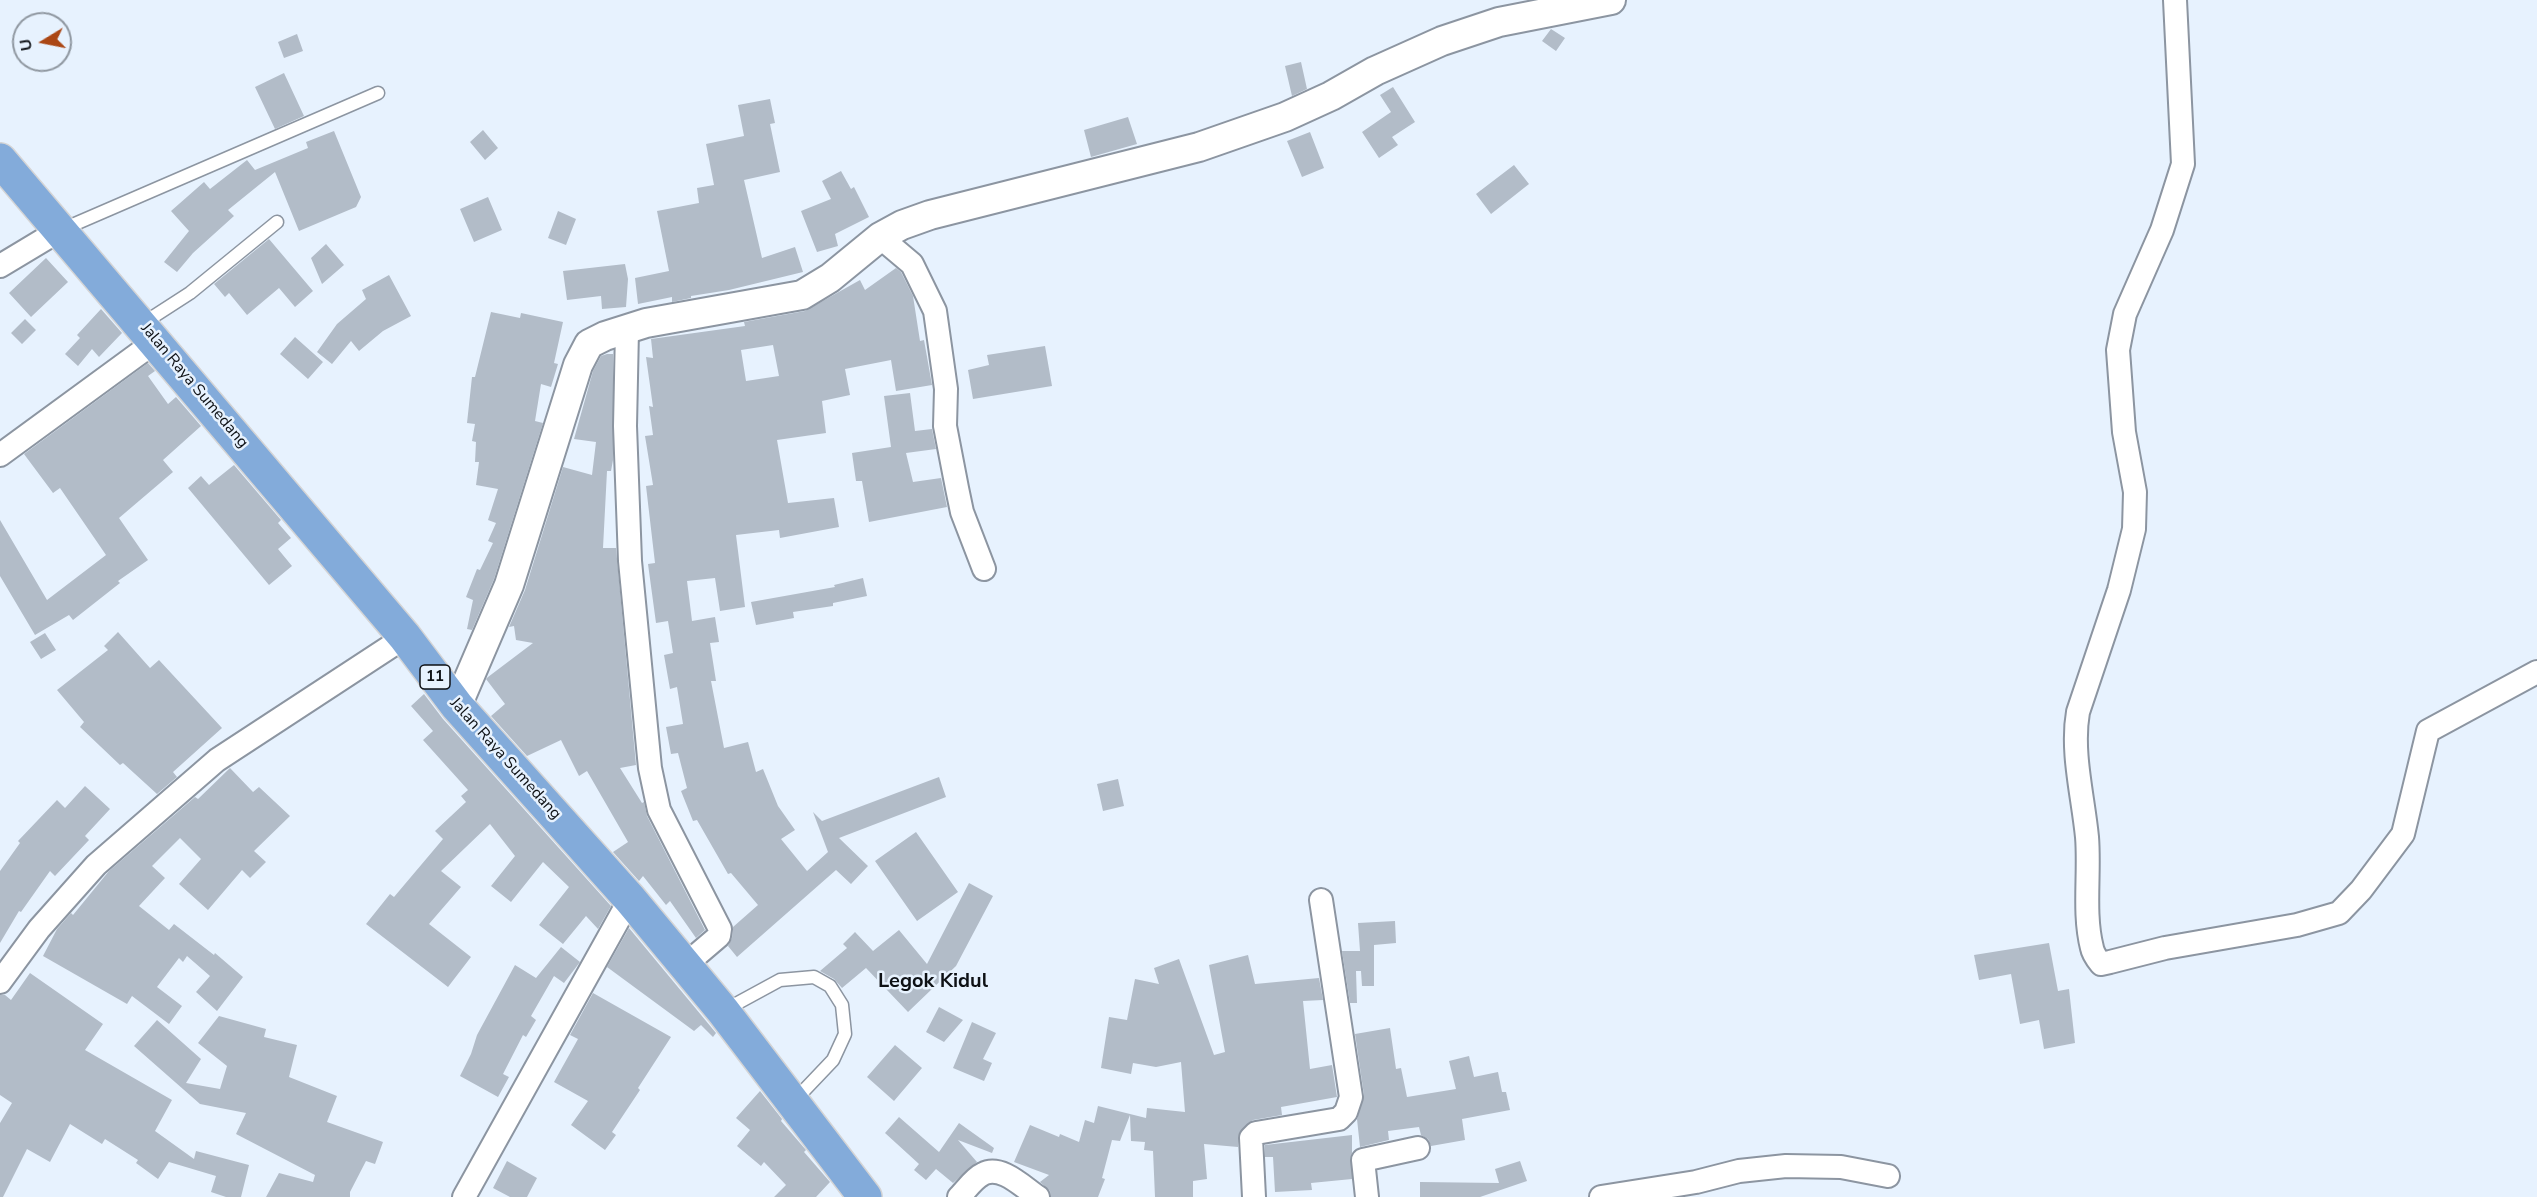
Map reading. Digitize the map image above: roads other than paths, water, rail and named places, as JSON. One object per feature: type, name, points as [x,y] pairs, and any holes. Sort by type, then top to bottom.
[{"type":"highway","name":"Jalan Raya Sumedang","points":[[0,160],[405,637],[457,706],[630,899],[723,1011],[866,1197]]},
{"type":"street","points":[[457,706],[509,585],[582,353],[590,344],[605,336],[646,323],[802,295],[830,278],[880,237],[902,225],[930,215],[1199,147],[1285,117],[1331,96],[1375,70],[1442,41],[1500,22],[1611,0]]},
{"type":"street","points":[[2175,0],[2183,164],[2162,230],[2125,314],[2118,350],[2124,432],[2135,492],[2134,529],[2119,590],[2078,712],[2074,733],[2086,836],[2089,917],[2095,957],[2101,964],[2165,948],[2297,925],[2339,913],[2361,890],[2403,834],[2427,731],[2537,672]]},
{"type":"street","points":[[0,266],[60,230]]},
{"type":"street","points":[[880,237],[912,264],[935,311],[946,389],[945,426],[962,512],[984,569]]},
{"type":"street","points":[[627,330],[625,426],[630,561],[650,768],[659,810],[720,929],[718,936],[685,965]]},
{"type":"street","points":[[0,455],[149,333]]},
{"type":"street","points":[[0,982],[39,929],[96,865],[218,760],[405,637]]},
{"type":"street","points":[[464,1197],[536,1073],[630,899]]},
{"type":"street","points":[[1254,1197],[1251,1138],[1256,1133],[1339,1119],[1346,1112],[1351,1096],[1321,900]]},
{"type":"street","points":[[1367,1197],[1363,1160],[1418,1148]]},
{"type":"street","points":[[1601,1197],[1696,1182],[1739,1171],[1786,1166],[1840,1167],[1888,1176]]},
{"type":"street","points":[[959,1197],[982,1174],[991,1171],[1001,1172],[1038,1197]]},
{"type":"lane","points":[[60,230],[378,93]]},
{"type":"lane","points":[[149,333],[190,293],[277,222]]},
{"type":"lane","points":[[723,1011],[780,980],[814,977],[831,986],[842,1005],[845,1034],[833,1060],[794,1101]]},
{"type":"district","name":"Legok Kidul","points":[[933,982]]}]
